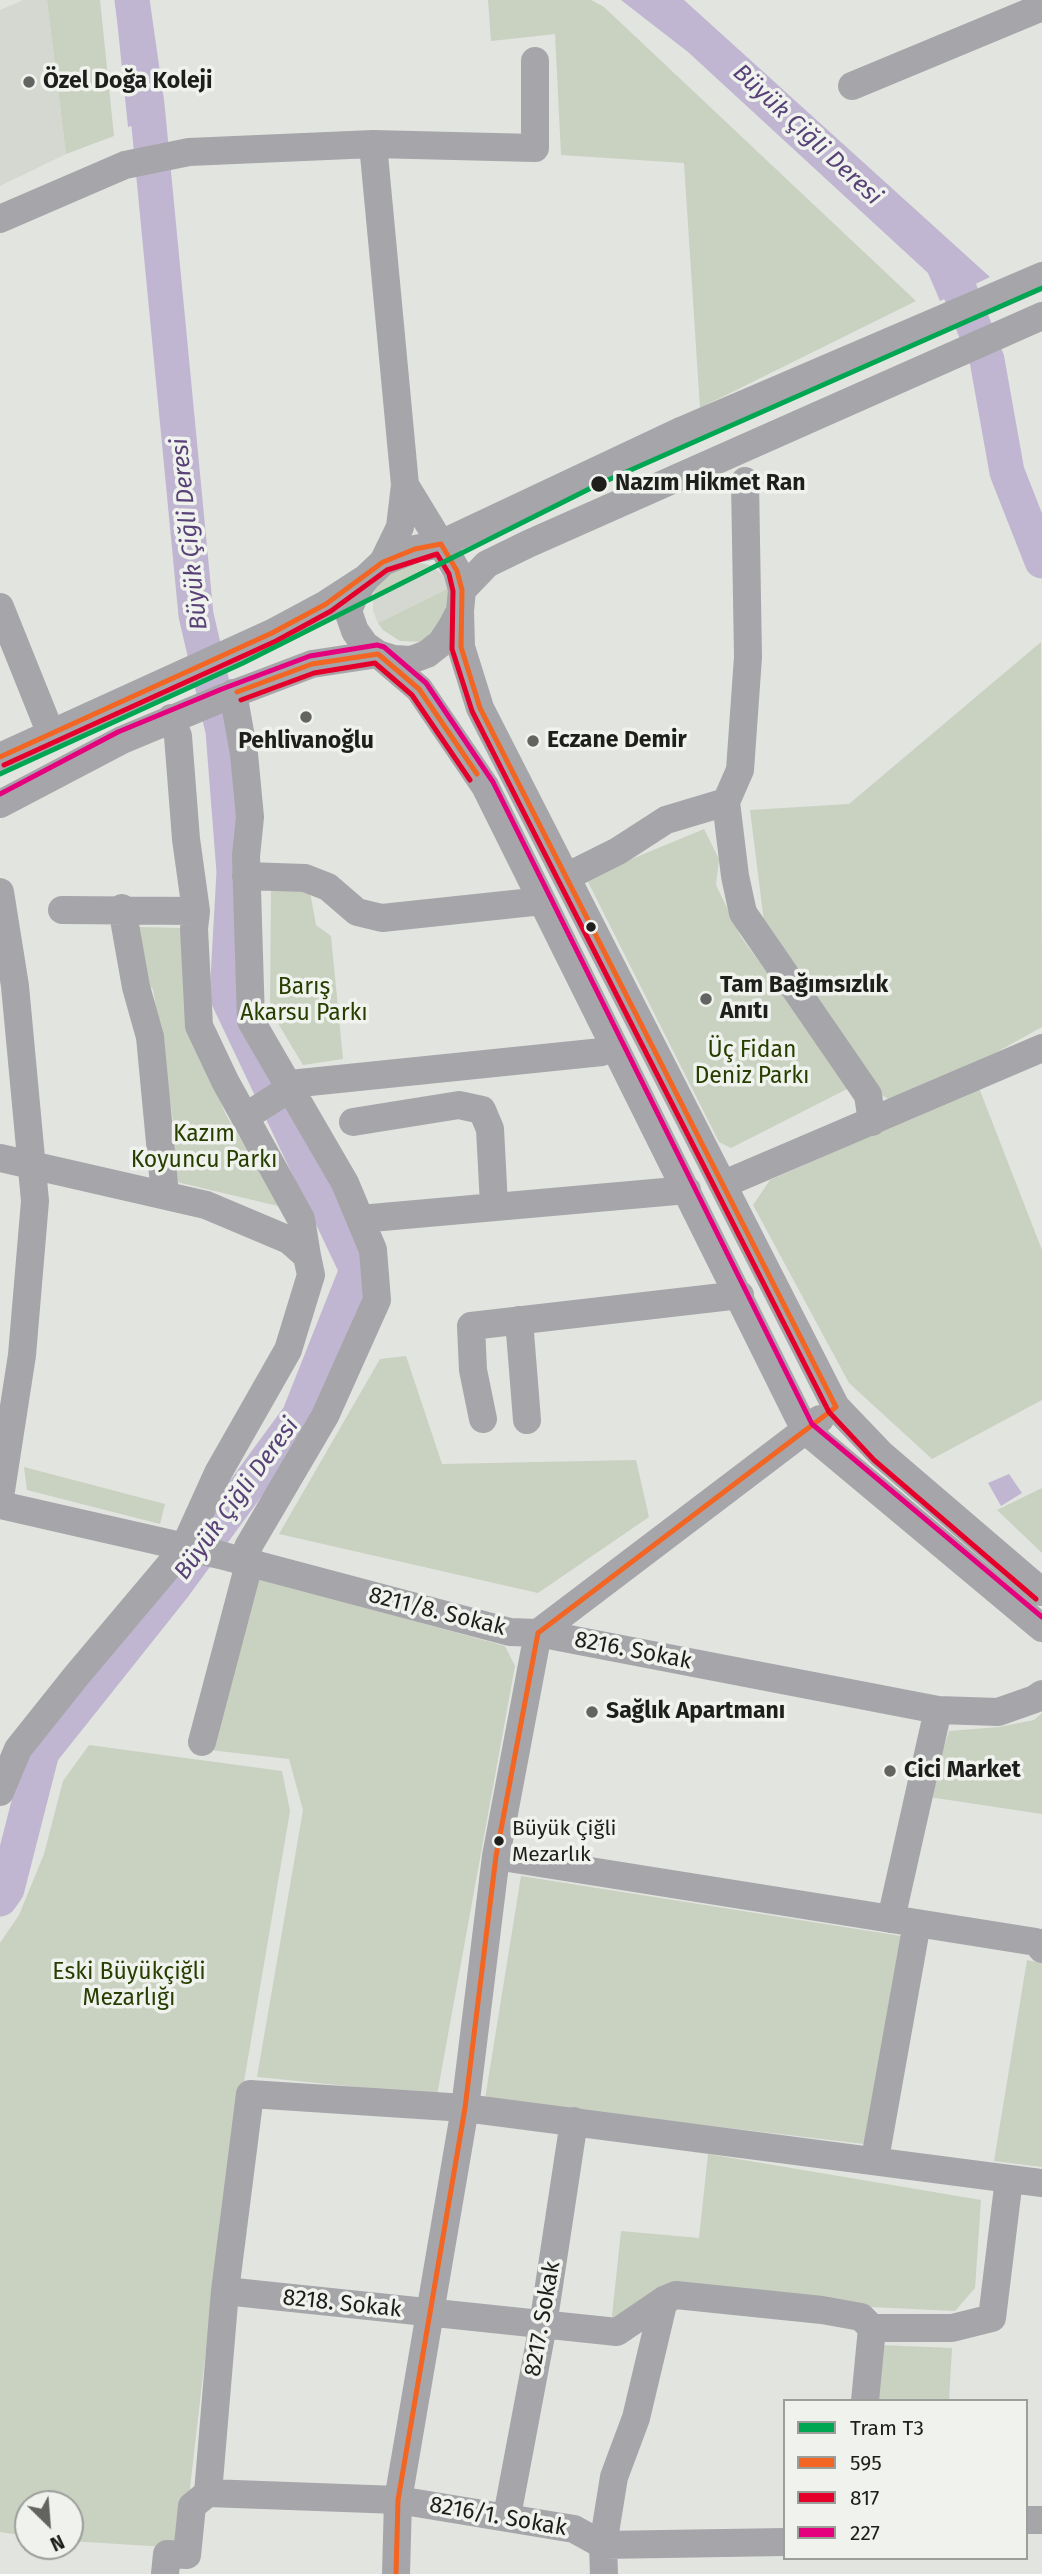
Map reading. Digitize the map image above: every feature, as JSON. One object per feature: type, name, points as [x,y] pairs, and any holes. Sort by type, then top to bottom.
[{"type":"street","points":[[852,86],[1042,7]]},
{"type":"street","points":[[0,219],[125,164],[189,152],[373,144],[535,148],[535,61]]},
{"type":"street","points":[[373,144],[405,485],[400,527],[348,611],[355,631],[365,645],[419,689],[485,786],[805,1430],[1042,1628]]},
{"type":"street","points":[[0,757],[221,656],[326,604],[374,570],[415,548],[441,544],[683,430],[1042,276]]},
{"type":"street","points":[[0,804],[122,740],[312,664],[378,654],[411,660],[427,654],[441,643],[461,601],[487,564],[1042,316]]},
{"type":"street","points":[[745,481],[748,657],[740,770],[726,802],[735,876],[743,913],[868,1095],[872,1122]]},
{"type":"street","points":[[405,485],[457,570],[461,601],[461,647],[480,708],[836,1407],[880,1453],[1042,1592]]},
{"type":"street","points":[[0,607],[51,734]]},
{"type":"street","points":[[202,1742],[249,1564],[248,1548],[325,1416],[377,1300],[373,1250],[345,1183],[291,1085],[251,1021],[246,876],[250,817],[244,754],[229,695]]},
{"type":"street","points":[[0,1792],[9,1747],[77,1675],[184,1548],[218,1473],[288,1350],[311,1275],[301,1219],[199,1026],[194,929],[196,911],[186,839],[178,736],[182,714]]},
{"type":"street","points":[[566,877],[618,851],[666,820],[726,802]]},
{"type":"street","points":[[246,876],[305,878],[328,887],[357,912],[382,918],[542,901]]},
{"type":"street","points":[[0,892],[15,986],[35,1201],[22,1355],[0,1497]]},
{"type":"street","points":[[62,910],[122,908],[196,911]]},
{"type":"street","points":[[122,908],[136,987],[150,1037],[164,1195]]},
{"type":"street","points":[[724,1184],[1042,1048]]},
{"type":"street","points":[[245,1117],[291,1085],[603,1052]]},
{"type":"street","points":[[353,1122],[459,1105],[482,1110],[490,1129],[494,1205]]},
{"type":"street","points":[[0,1158],[206,1205],[289,1240],[307,1256]]},
{"type":"street","points":[[360,1219],[494,1205],[687,1190]]},
{"type":"street","points":[[483,1419],[473,1370],[471,1326],[740,1295]]},
{"type":"street","points":[[519,1320],[527,1420]]},
{"type":"street","name":"8211/8. Sokak","points":[[0,1505],[220,1555],[510,1632],[538,1633],[836,1407]]},
{"type":"street","points":[[396,2574],[398,2500],[465,2108],[496,1856],[538,1633]]},
{"type":"street","name":"8216. Sokak","points":[[538,1633],[938,1710],[998,1712],[1035,1699],[1042,1693]]},
{"type":"street","points":[[876,2159],[904,1921],[938,1710]]},
{"type":"street","points":[[496,1856],[1036,1942],[1042,1949]]},
{"type":"street","points":[[165,2574],[167,2554],[187,2555],[192,2506],[208,2493],[225,2291],[250,2094],[465,2108],[876,2159],[1042,2183]]},
{"type":"street","name":"8217. Sokak","points":[[507,2516],[544,2325],[574,2121]]},
{"type":"street","points":[[604,2574],[603,2546],[614,2477],[636,2418],[664,2300],[676,2295],[822,2310],[861,2317],[872,2328],[952,2328],[992,2318],[1009,2179]]},
{"type":"street","name":"8218. Sokak","points":[[225,2291],[617,2332],[664,2300]]},
{"type":"street","points":[[865,2399],[872,2328]]},
{"type":"street","name":"8216/1. Sokak","points":[[208,2493],[398,2500],[574,2529],[603,2546]]},
{"type":"street","points":[[603,2546],[783,2542]]},
{"type":"shaded area","name":"Özel Doğa Koleji","points":[[23,0],[47,0],[66,154],[0,186],[0,10]]},
{"type":"shaded area","points":[[430,565],[443,575],[451,587],[378,623],[373,611],[373,597]]},
{"type":"green space","points":[[47,0],[100,0],[114,136],[66,154]]},
{"type":"green space","points":[[488,0],[591,0],[604,7],[916,301],[700,408],[684,163],[561,155],[555,34],[491,41]]},
{"type":"green space","points":[[415,562],[430,565],[373,597],[378,580]]},
{"type":"green space","points":[[451,587],[452,614],[422,642],[400,641],[383,630],[378,623]]},
{"type":"green space","points":[[1041,642],[1042,1027],[995,1053],[890,1100],[863,1084],[764,922],[750,810],[849,804]]},
{"type":"green space","name":"Üç Fidan Deniz Parkı","points":[[704,829],[719,859],[716,885],[741,937],[851,1087],[731,1148],[719,1142],[586,878]]},
{"type":"green space","name":"Barış Akarsu Parkı","points":[[271,889],[310,892],[316,925],[331,936],[343,1059],[303,1065],[270,1010]]},
{"type":"green space","name":"Kazım Koyuncu Parkı","points":[[138,927],[182,928],[187,1020],[226,1115],[282,1207],[177,1182],[164,1129],[173,1121],[160,1032],[153,989],[145,982]]},
{"type":"green space","points":[[979,1088],[1042,1250],[1042,1400],[932,1459],[849,1383],[753,1205],[770,1180]]},
{"type":"green space","points":[[406,1356],[442,1464],[636,1460],[649,1517],[538,1593],[279,1534],[380,1359]]},
{"type":"green space","points":[[24,1467],[165,1504],[160,1524],[27,1490]]},
{"type":"green space","points":[[1042,1488],[1042,1553],[997,1510]]},
{"type":"green space","points":[[251,1576],[505,1646],[515,1666],[437,2095],[257,2077],[303,1810],[289,1759],[210,1750]]},
{"type":"green space","points":[[1042,1713],[1042,1814],[929,1797],[949,1731],[999,1727],[1034,1720]]},
{"type":"green space","name":"Eski Büyükçiğli Mezarlığı","points":[[89,1745],[282,1771],[290,1811],[222,2211],[183,2548],[84,2542],[84,2490],[14,2490],[14,2534],[0,2532],[0,1943],[19,1915],[44,1854],[63,1781]]},
{"type":"green space","points":[[521,1876],[901,1936],[864,2144],[485,2099]]},
{"type":"green space","points":[[1027,1960],[1042,1963],[1042,2167],[994,2161]]},
{"type":"green space","points":[[708,2154],[981,2200],[975,2288],[955,2311],[871,2307],[678,2290],[611,2325],[621,2231],[699,2238]]},
{"type":"green space","points":[[879,2345],[952,2348],[949,2399],[876,2399]]},
{"type":"water","points":[[115,0],[149,0],[160,117],[128,127]]},
{"type":"water","points":[[621,0],[684,0],[990,277],[940,301],[928,273],[688,52]]},
{"type":"water","points":[[1009,1474],[1022,1493],[1001,1506],[988,1483]]},
{"type":"waterway","name":"Büyük Çiğli Deresi","points":[[0,1899],[7,1889],[42,1752],[175,1585],[299,1416],[357,1270],[227,996],[234,872],[223,731],[196,615],[147,105],[132,0]]},
{"type":"waterway","name":"Büyük Çiğli Deresi","points":[[936,253],[956,281],[987,360],[1007,472],[1042,561]]},
{"type":"tram line","name":"T3","points":[[0,774],[243,663],[599,484],[1042,288]]},
{"type":"transit line","name":"595","points":[[0,757],[272,633],[326,604],[383,562],[415,549],[441,544],[457,571],[462,590],[461,647],[480,708],[836,1407],[538,1633],[496,1856],[465,2108],[398,2500],[396,2574]]},
{"type":"transit line","name":"817","points":[[4,765],[276,641],[331,611],[387,570],[437,554],[449,574],[453,591],[452,649],[472,711],[829,1412],[874,1460],[1036,1599]]},
{"type":"transit line","name":"227","points":[[0,794],[118,732],[222,689],[310,656],[377,645],[384,647],[426,683],[493,782],[812,1424],[1042,1617]]},
{"type":"transit line","name":"595","points":[[237,692],[312,664],[378,654],[419,689],[477,774]]},
{"type":"transit line","name":"817","points":[[241,700],[314,673],[375,663],[412,695],[470,780]]},
{"type":"place","name":"Özel Doğa Koleji","points":[[29,82]]},
{"type":"place","name":"Nazım Hikmet Ran","points":[[599,484]]},
{"type":"place","name":"Pehlivanoğlu","points":[[306,717]]},
{"type":"place","name":"Eczane Demir","points":[[533,741]]},
{"type":"place","name":"Tam Bağımsızlık Anıtı","points":[[706,999]]},
{"type":"place","name":"Sağlık Apartmanı","points":[[592,1712]]},
{"type":"place","name":"Cici Market","points":[[890,1771]]},
{"type":"place","name":"Büyük Çiğli Mezarlık","points":[[499,1841]]}]
